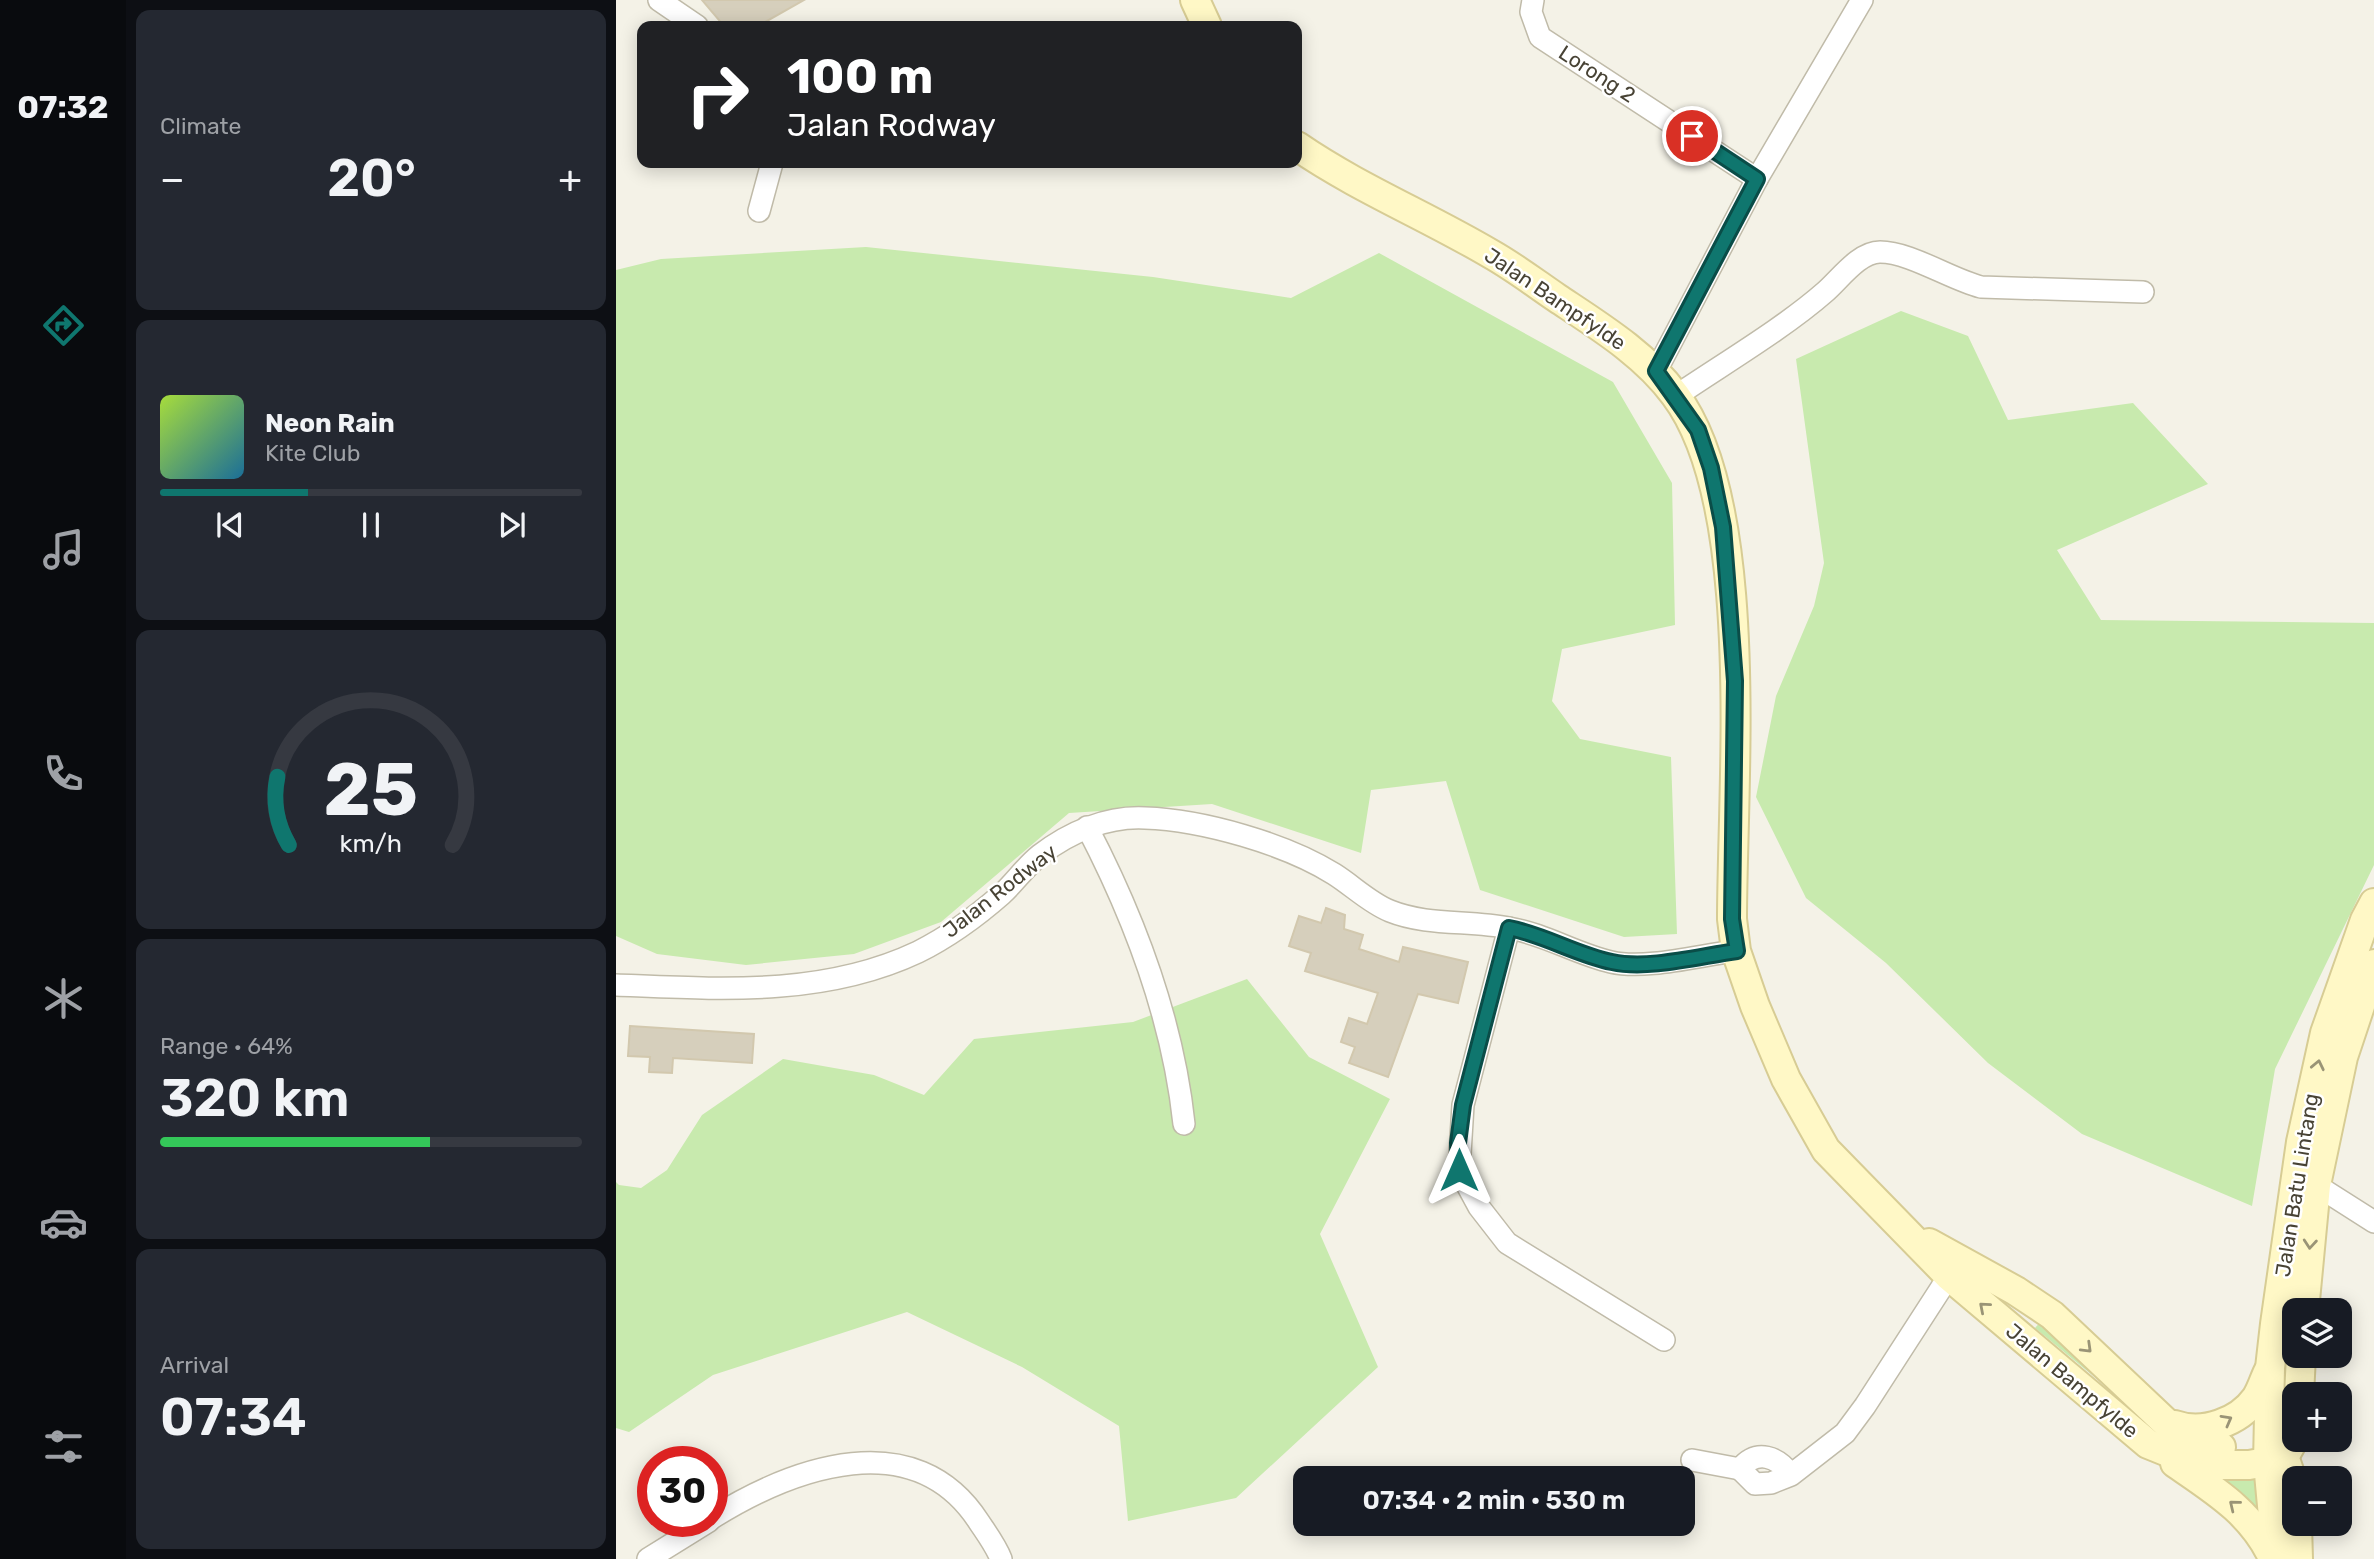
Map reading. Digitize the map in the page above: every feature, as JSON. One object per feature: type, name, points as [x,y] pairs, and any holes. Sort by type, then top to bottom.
[{"type":"street","points":[[659,0],[690,21]]},
{"type":"street","points":[[1195,0],[1205,21]]},
{"type":"street","name":"Lorong 2","points":[[1533,0],[1531,12],[1540,37],[1757,179]]},
{"type":"street","points":[[1656,371],[1757,179],[1862,0]]},
{"type":"street","name":"Jalan Bampfylde","points":[[1302,149],[1335,172],[1492,254],[1606,332],[1656,371],[1698,430],[1711,468],[1723,527],[1735,681],[1732,919],[1737,951],[1755,1006],[1786,1079],[1826,1150],[1949,1276],[1989,1312],[2155,1432],[2177,1433],[2203,1446],[2283,1458]]},
{"type":"street","points":[[759,211],[771,168]]},
{"type":"street","points":[[1676,396],[1822,294],[1858,261],[1878,252],[1897,254],[1957,281],[1981,286],[2143,292]]},
{"type":"street","name":"Jalan Rodway","points":[[616,985],[740,990],[831,981],[875,969],[919,951],[958,928],[1003,893],[1039,855],[1087,827],[1103,821],[1145,817],[1208,828],[1295,854],[1334,874],[1388,911],[1421,919],[1535,933],[1612,962],[1636,964],[1737,951]]},
{"type":"street","points":[[1087,827],[1128,913],[1162,1013],[1178,1070],[1184,1124]]},
{"type":"street","name":"Jalan Batu Lintang","points":[[2290,1545],[2283,1458],[2270,1368],[2301,1142],[2325,1033],[2365,920],[2374,903]]},
{"type":"street","points":[[1509,928],[1463,1105],[1458,1143],[1459,1170],[1479,1207],[1507,1242],[1664,1340]]},
{"type":"street","name":"Jalan Batu Lintang","points":[[2305,1298],[2316,1185],[2343,1057],[2374,964]]},
{"type":"street","points":[[2316,1185],[2374,1222]]},
{"type":"street","name":"Jalan Bampfylde","points":[[1908,1231],[2016,1291],[2052,1315],[2155,1432]]},
{"type":"street","points":[[1692,1460],[1740,1469],[1755,1484],[1771,1483],[1791,1475],[1845,1433],[1866,1406],[1949,1276]]},
{"type":"street","points":[[2029,1342],[2031,1320],[2039,1313],[2052,1315]]},
{"type":"street","points":[[2155,1432],[2221,1425],[2256,1398],[2270,1368]]},
{"type":"street","points":[[2155,1432],[2243,1512],[2260,1532],[2290,1545]]},
{"type":"street","points":[[728,1508],[744,1498],[807,1474],[850,1462],[874,1461],[922,1471],[951,1486],[973,1512],[1001,1559]]},
{"type":"street","points":[[648,1559],[683,1537]]},
{"type":"green space","points":[[866,247],[1153,277],[1291,298],[1379,253],[1613,382],[1672,483],[1675,625],[1562,649],[1552,701],[1580,739],[1671,757],[1677,934],[1624,937],[1480,890],[1446,781],[1371,790],[1361,853],[1212,804],[1069,813],[941,922],[854,954],[746,965],[657,954],[616,936],[616,270],[661,259]]},
{"type":"green space","points":[[1901,311],[1968,336],[2008,420],[2133,403],[2208,484],[2057,550],[2101,620],[2374,623],[2374,865],[2275,1069],[2252,1206],[2082,1134],[1988,1063],[1886,963],[1806,898],[1756,797],[1776,696],[1814,606],[1824,563],[1796,359]]},
{"type":"green space","points":[[1247,979],[1309,1057],[1390,1099],[1320,1234],[1378,1367],[1236,1498],[1128,1521],[1119,1426],[1022,1367],[907,1312],[713,1375],[629,1432],[616,1428],[616,1182],[619,1185],[641,1188],[667,1170],[702,1115],[783,1059],[874,1075],[924,1095],[974,1039],[1133,1022]]},
{"type":"green space","points":[[2043,1319],[2170,1439],[2035,1328]]},
{"type":"green space","points":[[2198,1470],[2261,1470],[2262,1521]]},
{"type":"building","points":[[702,0],[804,0],[767,21],[720,21]]},
{"type":"building","points":[[1326,908],[1345,915],[1344,929],[1363,935],[1359,949],[1399,962],[1403,947],[1468,962],[1458,1003],[1418,994],[1388,1077],[1349,1063],[1355,1047],[1341,1042],[1349,1018],[1367,1024],[1378,993],[1305,971],[1311,953],[1289,946],[1299,916],[1321,923]]},
{"type":"building","points":[[630,1026],[754,1034],[752,1063],[673,1058],[672,1073],[649,1072],[650,1057],[628,1056]]},
{"type":"route","points":[[1459,1170],[1458,1143],[1463,1105],[1484,1017],[1506,949],[1509,928],[1535,933],[1612,962],[1636,964],[1737,951],[1732,919],[1735,681],[1723,527],[1711,468],[1698,430],[1656,371],[1757,179],[1692,136]]}]
